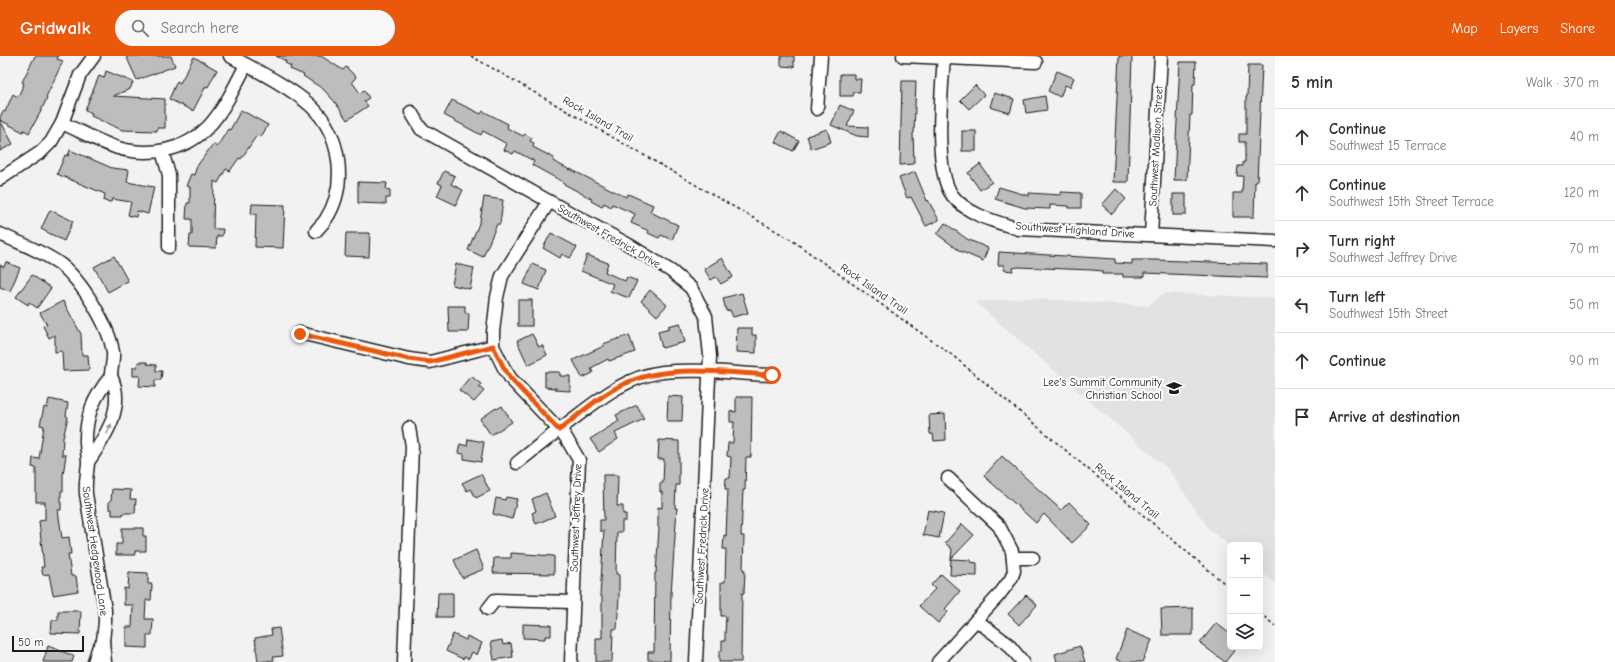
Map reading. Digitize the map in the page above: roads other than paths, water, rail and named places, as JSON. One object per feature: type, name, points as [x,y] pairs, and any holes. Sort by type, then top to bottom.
[{"type":"street","points":[[0,179],[41,152],[51,142],[62,123],[80,75],[94,56]]},
{"type":"street","points":[[230,56],[293,93],[311,106],[331,134],[336,146],[338,160],[337,188],[326,219],[316,231]]},
{"type":"street","points":[[817,109],[821,56]]},
{"type":"street","points":[[903,56],[1036,62]]},
{"type":"street","name":"Southwest Madison Street","points":[[1152,235],[1162,56]]},
{"type":"street","name":"Southwest Highland Drive","points":[[943,57],[939,144],[945,177],[952,194],[964,206],[988,219],[1019,229],[1275,240]]},
{"type":"street","points":[[62,123],[116,148],[142,152],[162,151],[188,142],[208,127],[221,109],[246,65]]},
{"type":"street","name":"Southwest Fredrick Drive","points":[[410,112],[421,129],[549,202],[631,246],[671,271],[691,288],[706,316],[710,372],[696,662]]},
{"type":"street","points":[[162,151],[169,175],[169,247]]},
{"type":"street","name":"Southwest Jeffrey Drive","points":[[549,202],[502,276],[496,296],[492,332],[493,346],[511,379],[565,436],[579,460],[571,662]]},
{"type":"street","name":"Southwest Hedgewood Lane","points":[[0,234],[59,264],[70,272],[79,283],[108,332],[113,353],[111,376],[116,395],[115,408],[112,423],[106,436],[88,462]]},
{"type":"street","points":[[300,334],[409,359],[430,362],[493,346]]},
{"type":"street","points":[[518,463],[606,394],[643,376],[662,372],[710,372],[772,375]]},
{"type":"street","name":"Southwest Hedgewood Lane","points":[[105,662],[103,641],[105,610],[86,494],[88,462],[86,444],[87,426],[91,406],[102,386],[111,376]]},
{"type":"street","points":[[404,662],[412,446],[409,428]]},
{"type":"street","points":[[938,662],[998,595],[1011,579],[1014,571],[1012,551],[999,526],[948,478]]},
{"type":"street","points":[[1013,558],[1033,558]]},
{"type":"street","points":[[488,608],[494,600],[573,602]]},
{"type":"street","points":[[976,620],[1008,644],[1024,662]]},
{"type":"street","name":"Southwest Hedgewood Lane","points":[[94,662],[98,649],[103,641]]},
{"type":"place","name":"Lee's Summit Community Christian School","points":[[1174,388]]}]
